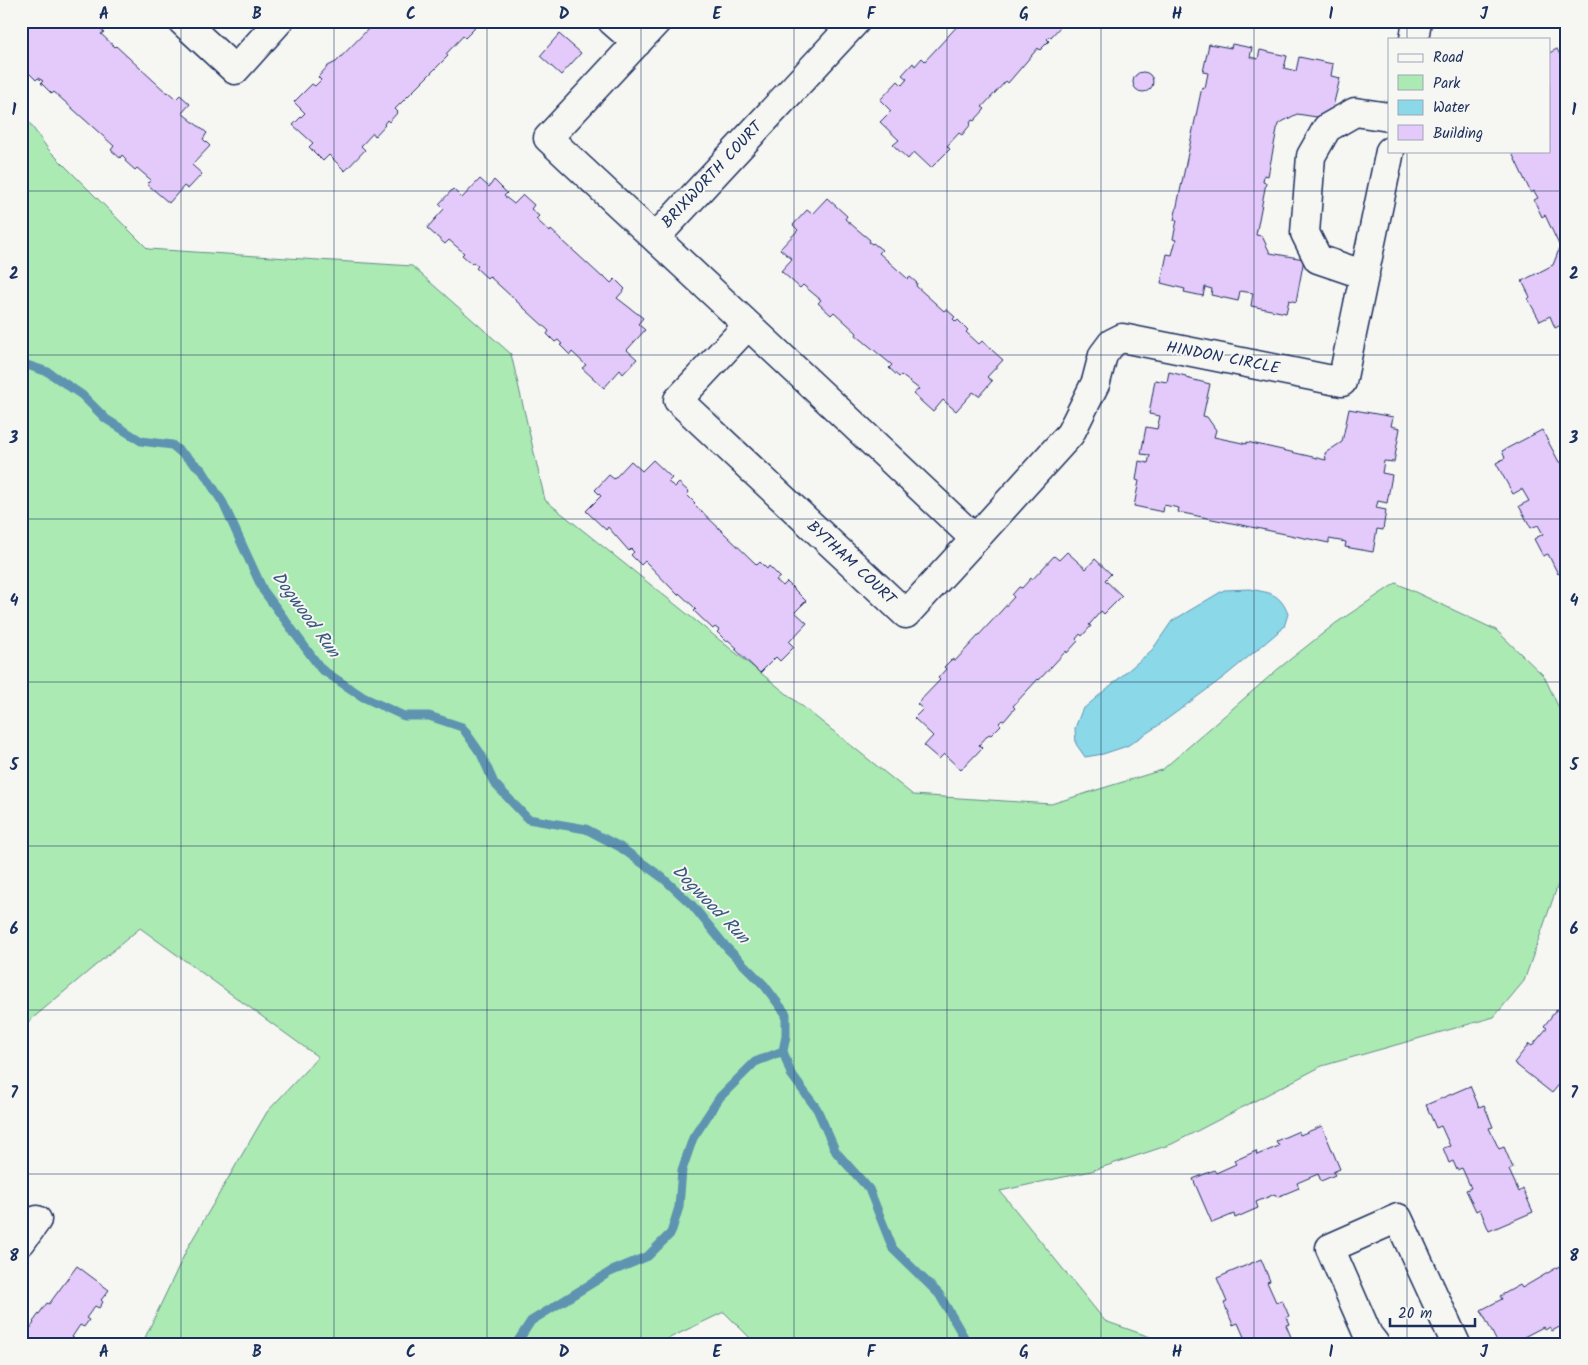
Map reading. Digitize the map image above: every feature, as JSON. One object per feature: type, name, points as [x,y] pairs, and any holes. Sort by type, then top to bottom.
[{"type":"street","points":[[182,21],[235,70],[279,21]]},
{"type":"street","points":[[612,21],[636,43]]},
{"type":"street","name":"BRIXWORTH COURT","points":[[657,21],[548,138],[654,238],[856,21]]},
{"type":"street","points":[[1414,38],[1417,21]]},
{"type":"street","points":[[1365,275],[1318,259],[1304,233],[1311,156],[1327,128],[1355,112],[1388,117]]},
{"type":"street","name":"HINDON CIRCLE","points":[[976,539],[1070,434],[1096,382],[1103,355],[1112,343],[1122,338],[1342,382],[1390,152]]},
{"type":"street","points":[[654,238],[976,539]]},
{"type":"street","name":"BYTHAM COURT","points":[[748,325],[678,400],[898,607],[906,614],[976,539]]},
{"type":"street","points":[[1375,1344],[1368,1335],[1330,1248],[1398,1218],[1456,1344]]},
{"type":"street","points":[[21,1242],[37,1220]]},
{"type":"green space","points":[[21,111],[48,149],[148,249],[412,266],[511,354],[545,500],[913,795],[1051,804],[1162,770],[1278,669],[1336,623],[1396,583],[1496,630],[1544,676],[1567,725],[1567,859],[1524,981],[1494,1017],[1322,1066],[1172,1144],[1091,1171],[1000,1191],[1105,1321],[1170,1344],[756,1344],[724,1312],[657,1344],[142,1344],[188,1247],[267,1112],[318,1057],[140,928],[21,1028]]},
{"type":"water","points":[[1250,589],[1274,595],[1282,602],[1288,614],[1284,627],[1224,677],[1127,746],[1103,754],[1085,757],[1076,744],[1075,728],[1082,710],[1152,650],[1172,621],[1224,590]]},
{"type":"building","points":[[21,21],[98,21],[95,24],[104,32],[101,34],[115,47],[167,93],[176,99],[180,95],[190,104],[182,113],[207,133],[203,139],[210,146],[192,165],[202,174],[188,189],[184,186],[169,203],[147,184],[151,180],[137,168],[135,170],[125,161],[126,159],[122,155],[120,158],[111,150],[114,146],[54,92],[52,94],[41,83],[43,81],[38,78],[36,80],[27,71],[28,69],[21,62]]},
{"type":"building","points":[[376,21],[478,21],[473,26],[475,28],[465,38],[463,36],[446,54],[448,56],[395,109],[398,112],[389,122],[387,120],[375,136],[373,133],[361,146],[365,150],[345,171],[329,155],[323,161],[309,147],[313,143],[293,125],[305,113],[294,102],[312,84],[315,86],[321,80],[318,77],[328,66],[336,62]]},
{"type":"building","points":[[962,21],[1062,21],[1058,25],[1060,27],[1047,39],[1049,41],[1040,50],[1038,48],[1008,83],[1006,81],[982,107],[985,109],[974,121],[972,120],[962,135],[959,133],[947,146],[950,149],[931,168],[914,152],[908,159],[893,145],[899,140],[880,122],[891,111],[880,100],[898,81],[902,85],[907,79],[902,75],[913,63],[915,66],[922,58],[925,61]]},
{"type":"building","points":[[559,34],[581,53],[561,75],[540,56]]},
{"type":"building","points":[[1209,44],[1231,48],[1232,44],[1252,48],[1250,57],[1258,59],[1260,50],[1287,56],[1284,68],[1296,71],[1299,57],[1333,64],[1331,76],[1340,78],[1330,119],[1297,114],[1278,124],[1268,176],[1264,175],[1263,182],[1266,183],[1256,235],[1262,236],[1270,253],[1304,259],[1296,302],[1289,300],[1286,313],[1251,306],[1253,293],[1240,291],[1238,301],[1211,295],[1212,289],[1205,287],[1203,296],[1184,292],[1185,289],[1161,283],[1167,254],[1172,255],[1176,240],[1173,239],[1177,220],[1174,220],[1202,87],[1205,88],[1208,73],[1203,72]]},
{"type":"building","points":[[1557,49],[1567,68],[1567,75],[1565,76],[1567,79],[1567,322],[1555,328],[1550,316],[1540,321],[1528,299],[1530,297],[1522,281],[1553,265],[1560,247],[1545,215],[1542,217],[1534,200],[1538,198],[1534,191],[1531,193],[1511,152],[1550,152],[1550,52]]},
{"type":"building","points":[[1143,72],[1150,75],[1153,82],[1150,89],[1143,92],[1136,89],[1133,82],[1136,75]]},
{"type":"building","points":[[480,179],[489,187],[494,180],[507,193],[504,196],[514,204],[523,195],[534,205],[531,209],[539,216],[536,219],[550,232],[551,230],[602,277],[604,276],[611,283],[615,279],[625,289],[617,298],[643,318],[638,324],[645,330],[627,350],[637,359],[623,374],[620,370],[604,388],[582,368],[586,365],[572,352],[570,355],[560,345],[562,344],[558,340],[555,342],[547,334],[549,331],[489,276],[487,278],[476,268],[478,266],[473,262],[472,264],[462,255],[464,253],[449,240],[445,244],[427,228],[444,209],[439,204],[453,189],[462,198]]},
{"type":"building","points":[[827,198],[847,216],[845,219],[870,240],[869,242],[882,250],[879,253],[908,279],[910,277],[917,283],[916,286],[944,311],[946,309],[955,317],[953,319],[956,322],[958,320],[968,330],[966,332],[979,344],[982,341],[1003,360],[987,377],[992,381],[979,396],[973,392],[956,411],[943,400],[933,412],[913,394],[919,389],[901,375],[899,377],[889,368],[892,365],[856,335],[857,333],[834,312],[831,315],[818,303],[821,300],[803,285],[800,288],[781,271],[792,259],[780,249],[798,230],[793,225],[807,210],[812,214]]},
{"type":"building","points":[[1169,372],[1210,384],[1203,416],[1207,417],[1216,430],[1214,437],[1247,444],[1247,442],[1326,460],[1325,453],[1342,442],[1349,409],[1393,417],[1391,426],[1400,428],[1394,462],[1384,461],[1382,473],[1392,475],[1387,503],[1378,501],[1376,508],[1386,510],[1383,530],[1377,529],[1373,552],[1345,547],[1346,542],[1329,539],[1329,543],[1178,512],[1179,508],[1164,505],[1163,512],[1134,506],[1139,481],[1136,480],[1139,461],[1148,463],[1150,455],[1141,454],[1146,427],[1157,429],[1160,416],[1149,414],[1155,380],[1167,382]]},
{"type":"building","points":[[1542,430],[1559,462],[1567,464],[1567,569],[1558,574],[1548,554],[1543,556],[1534,539],[1543,534],[1538,525],[1531,528],[1519,506],[1529,501],[1522,489],[1513,494],[1496,463],[1505,458],[1502,451]]},
{"type":"building","points":[[653,460],[672,478],[668,482],[675,487],[679,483],[689,492],[687,495],[694,504],[757,565],[760,562],[767,569],[769,566],[780,577],[776,580],[783,586],[787,582],[806,601],[795,612],[807,623],[789,642],[794,647],[780,661],[776,657],[760,673],[735,649],[737,648],[717,632],[719,630],[715,627],[713,629],[694,611],[696,609],[679,593],[678,595],[645,561],[641,565],[631,555],[634,552],[631,549],[629,551],[608,527],[606,530],[586,511],[601,496],[595,490],[609,475],[614,479],[631,461],[642,471]]},
{"type":"building","points":[[1067,552],[1086,569],[1095,559],[1111,574],[1105,580],[1122,596],[1104,614],[1101,611],[1082,636],[1080,634],[1076,639],[1078,641],[1067,653],[1066,651],[1013,706],[1015,708],[1004,721],[1002,720],[999,723],[1001,725],[979,745],[982,748],[961,770],[944,754],[939,759],[924,746],[933,736],[914,718],[923,709],[917,704],[940,680],[938,678],[946,669],[944,667],[952,659],[955,661],[1014,597],[1012,595],[1019,587],[1022,588],[1031,578],[1032,580],[1054,556],[1059,560]]},
{"type":"building","points":[[1567,1002],[1567,1075],[1552,1093],[1514,1063],[1529,1044],[1532,1046],[1547,1028],[1544,1026],[1557,1009],[1560,1011]]},
{"type":"building","points":[[1470,1086],[1479,1107],[1484,1105],[1493,1127],[1489,1128],[1499,1149],[1504,1147],[1513,1168],[1509,1170],[1519,1192],[1523,1189],[1533,1212],[1489,1231],[1480,1209],[1476,1211],[1466,1190],[1471,1188],[1462,1168],[1457,1170],[1453,1161],[1449,1163],[1443,1148],[1450,1146],[1441,1126],[1436,1128],[1426,1105]]},
{"type":"building","points":[[1322,1126],[1340,1169],[1333,1172],[1335,1175],[1321,1181],[1318,1174],[1297,1183],[1299,1188],[1277,1197],[1275,1194],[1256,1202],[1258,1208],[1235,1218],[1234,1214],[1212,1223],[1193,1179],[1214,1170],[1216,1173],[1236,1164],[1234,1161],[1256,1151],[1257,1155],[1279,1146],[1276,1141],[1299,1131],[1300,1135]]},
{"type":"building","points":[[1261,1259],[1270,1281],[1267,1282],[1276,1302],[1282,1300],[1289,1316],[1287,1317],[1290,1324],[1286,1325],[1294,1344],[1247,1344],[1238,1323],[1233,1325],[1224,1303],[1227,1302],[1217,1278]]},
{"type":"building","points":[[1563,1264],[1565,1268],[1567,1267],[1567,1323],[1552,1331],[1550,1327],[1545,1330],[1543,1327],[1522,1338],[1524,1341],[1519,1344],[1498,1344],[1481,1310],[1502,1299],[1500,1296],[1520,1285],[1522,1288]]},
{"type":"building","points":[[77,1266],[109,1290],[101,1300],[103,1302],[99,1308],[95,1306],[86,1318],[89,1320],[84,1327],[80,1325],[72,1337],[75,1339],[72,1344],[21,1344],[33,1322]]},
{"type":"waterway","name":"Dogwood Run","points":[[21,363],[48,372],[82,395],[106,419],[141,441],[172,445],[202,470],[223,503],[263,590],[321,669],[363,697],[404,716],[429,716],[462,727],[481,754],[494,783],[528,819],[586,829],[620,847],[663,878],[692,905],[727,948],[764,985],[786,1014],[786,1036],[783,1051],[755,1062],[720,1097],[693,1138],[682,1170],[679,1207],[671,1233],[648,1256],[610,1272],[531,1321],[516,1344]]},
{"type":"waterway","points":[[783,1051],[791,1074],[817,1109],[836,1152],[869,1189],[893,1249],[939,1294],[968,1344]]}]
